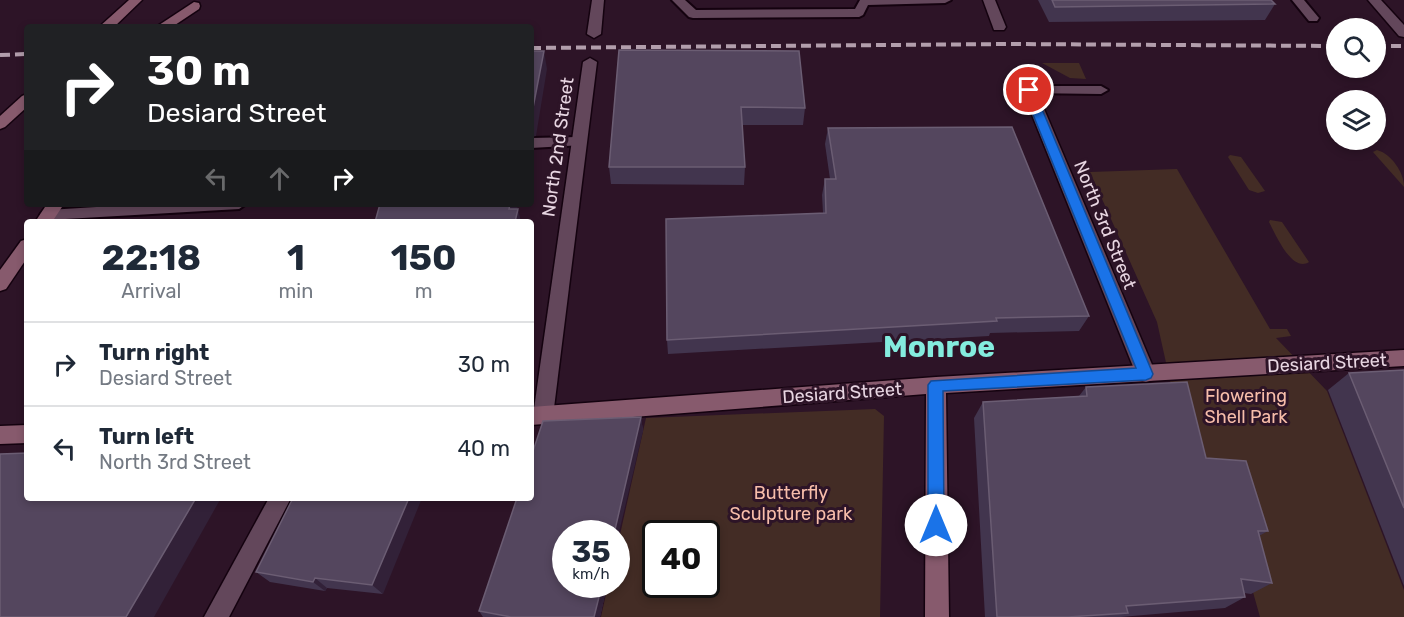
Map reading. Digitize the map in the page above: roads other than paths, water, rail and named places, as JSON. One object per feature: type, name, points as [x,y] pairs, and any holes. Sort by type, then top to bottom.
[{"type":"street","points":[[109,24],[136,0]]},
{"type":"street","points":[[594,34],[598,0]]},
{"type":"street","points":[[989,0],[999,27]]},
{"type":"street","points":[[1374,0],[1404,33]]},
{"type":"street","points":[[167,24],[196,3]]},
{"type":"street","points":[[180,24],[196,3]]},
{"type":"street","name":"North 2nd Street","points":[[537,416],[590,62]]},
{"type":"street","name":"North 3rd Street","points":[[1029,90],[1146,374]]},
{"type":"street","points":[[0,124],[24,102]]},
{"type":"street","points":[[0,124],[24,109]]},
{"type":"street","points":[[0,284],[24,249]]},
{"type":"street","name":"Desiard Street","points":[[537,416],[936,385],[1404,358]]},
{"type":"street","points":[[936,385],[937,617]]},
{"type":"street","points":[[0,435],[24,434]]},
{"type":"street","points":[[216,617],[277,501]]},
{"type":"lane","points":[[678,0],[693,14],[859,13],[864,2],[945,0]]},
{"type":"lane","points":[[1298,0],[1313,18]]},
{"type":"lane","points":[[1029,90],[1101,90]]},
{"type":"lane","points":[[534,143],[578,142]]},
{"type":"lane","points":[[49,214],[182,207]]},
{"type":"railway","points":[[534,48],[1010,44],[1326,46]]},
{"type":"railway","points":[[1386,46],[1404,46]]},
{"type":"railway","points":[[0,55],[24,54]]},
{"type":"district","name":"Monroe","points":[[939,347]]},
{"type":"park label","name":"Flowering Shell Park","points":[[1246,406]]},
{"type":"park label","name":"Butterfly Sculpture park","points":[[791,503]]}]
